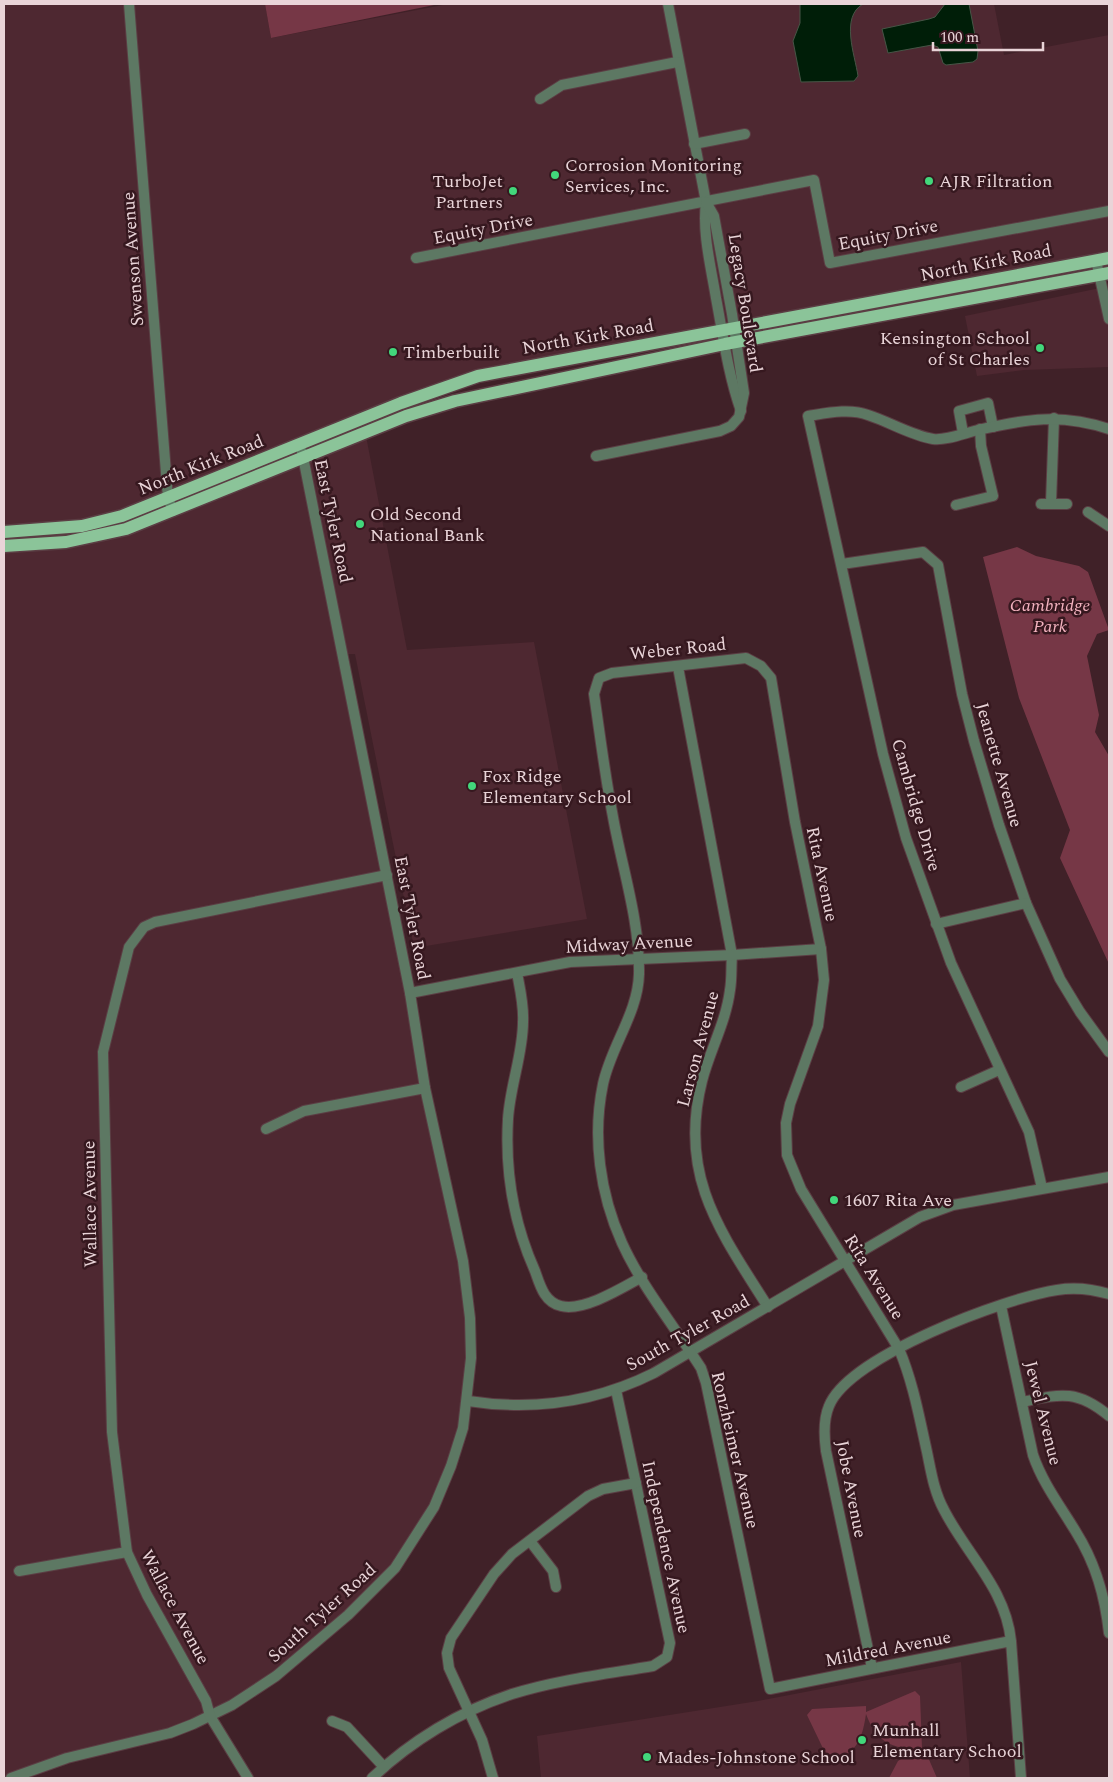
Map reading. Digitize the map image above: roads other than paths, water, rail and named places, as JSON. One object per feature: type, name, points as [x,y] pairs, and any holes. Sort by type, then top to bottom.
[{"type":"main road","name":"North Kirk Road","points":[[4,532],[82,526],[122,516],[401,403],[478,376],[729,336],[1105,266]]},
{"type":"main road","name":"North Kirk Road","points":[[4,546],[92,538],[126,529],[406,416],[439,406],[729,336]]},
{"type":"street","name":"Swenson Avenue","points":[[129,4],[168,498],[173,510]]},
{"type":"street","name":"Legacy Boulevard","points":[[596,456],[720,431],[731,426],[741,411],[729,336],[714,216],[706,202],[677,62],[668,4]]},
{"type":"street","points":[[540,99],[562,85],[677,62]]},
{"type":"street","points":[[694,144],[745,134]]},
{"type":"street","name":"Equity Drive","points":[[416,258],[814,180],[830,263],[1109,211]]},
{"type":"street","points":[[1105,266],[1109,319]]},
{"type":"street","points":[[993,427],[988,402],[959,411],[964,433],[1054,418],[1090,423],[1109,428]]},
{"type":"street","name":"Cambridge Drive","points":[[964,433],[935,439],[902,430],[867,414],[834,412],[808,416],[883,754],[906,838],[936,924],[964,993],[998,1070],[1029,1132],[1042,1188]]},
{"type":"street","points":[[1054,418],[1046,504],[1067,504]]},
{"type":"street","points":[[956,505],[993,496],[981,446],[980,429]]},
{"type":"street","name":"East Tyler Road","points":[[299,444],[304,458],[387,875],[410,993],[425,1088],[463,1261],[470,1318],[471,1358],[468,1401]]},
{"type":"street","points":[[1088,512],[1108,524]]},
{"type":"street","name":"Jeanette Avenue","points":[[842,564],[924,552],[938,565],[962,694],[974,741],[999,825],[1026,903],[1060,979],[1080,1012],[1109,1052]]},
{"type":"street","name":"Weber Road","points":[[598,683],[599,678],[612,673],[746,658],[764,669]]},
{"type":"street","name":"Larson Avenue","points":[[678,667],[732,955],[730,990],[725,1015],[703,1080],[697,1106],[695,1148],[706,1202],[718,1228],[768,1307]]},
{"type":"street","name":"Rita Avenue","points":[[764,669],[771,678],[795,822],[821,949],[824,980],[822,1006],[812,1047],[790,1104],[785,1142],[787,1155],[800,1189],[899,1349],[910,1376],[935,1486],[942,1508],[994,1586],[1003,1605],[1009,1624],[1011,1641],[1021,1778]]},
{"type":"street","name":"Ronzheimer Avenue","points":[[598,683],[594,694],[611,806],[637,936],[638,960],[637,991],[612,1053],[603,1085],[598,1120],[598,1151],[602,1182],[610,1212],[623,1245],[691,1352],[706,1382],[770,1689]]},
{"type":"street","name":"Wallace Avenue","points":[[248,1778],[210,1716],[206,1701],[147,1595],[127,1552],[112,1432],[103,1052],[128,947],[144,927],[155,922],[387,875]]},
{"type":"street","points":[[936,924],[1026,903]]},
{"type":"street","name":"Midway Avenue","points":[[410,993],[570,962],[638,960],[821,949]]},
{"type":"street","points":[[517,973],[523,1022],[508,1119],[508,1152],[511,1185],[518,1224],[528,1257],[545,1295],[551,1302],[561,1306],[572,1307],[611,1294],[642,1277]]},
{"type":"street","points":[[961,1087],[998,1070]]},
{"type":"street","points":[[266,1129],[304,1111],[425,1088]]},
{"type":"street","name":"South Tyler Road","points":[[11,1778],[67,1758],[170,1732],[232,1705],[276,1676],[367,1598],[395,1568],[425,1523],[443,1487],[457,1448],[468,1401],[520,1407],[551,1405],[588,1399],[616,1390],[654,1374],[920,1217],[953,1205],[1109,1177]]},
{"type":"street","name":"Jobe Avenue","points":[[872,1668],[826,1451],[824,1422],[829,1405],[846,1382],[899,1349],[955,1321],[1056,1290],[1079,1288],[1109,1294]]},
{"type":"street","name":"Jewel Avenue","points":[[1001,1306],[1033,1456],[1039,1474],[1077,1533],[1100,1581],[1106,1605],[1109,1633]]},
{"type":"street","name":"Independence Avenue","points":[[372,1778],[435,1730],[470,1712],[518,1693],[654,1666],[667,1657],[670,1643],[616,1390]]},
{"type":"street","points":[[1022,1402],[1058,1394],[1071,1395],[1096,1405],[1109,1416]]},
{"type":"street","points":[[493,1778],[482,1740],[449,1668],[448,1644],[454,1632],[501,1565],[588,1496],[603,1489],[636,1483]]},
{"type":"street","points":[[530,1541],[553,1571],[556,1587]]},
{"type":"street","points":[[19,1571],[127,1552]]},
{"type":"street","name":"Mildred Avenue","points":[[770,1689],[1011,1641]]},
{"type":"street","points":[[332,1721],[347,1727],[384,1767]]},
{"type":"place","name":"Corrosion Monitoring Services, Inc.","points":[[555,175]]},
{"type":"place","name":"AJR Filtration","points":[[929,181]]},
{"type":"place","name":"TurboJet Partners","points":[[513,191]]},
{"type":"place","name":"Kensington School of St Charles","points":[[1040,348]]},
{"type":"place","name":"Timberbuilt","points":[[393,352]]},
{"type":"place","name":"Old Second National Bank","points":[[360,524]]},
{"type":"place","name":"Fox Ridge Elementary School","points":[[472,786]]},
{"type":"place","name":"1607 Rita Ave","points":[[834,1200]]},
{"type":"place","name":"Munhall Elementary School","points":[[862,1740]]},
{"type":"place","name":"Mades-Johnstone School","points":[[647,1757]]},
{"type":"park label","name":"Cambridge Park","points":[[1050,615]]}]
